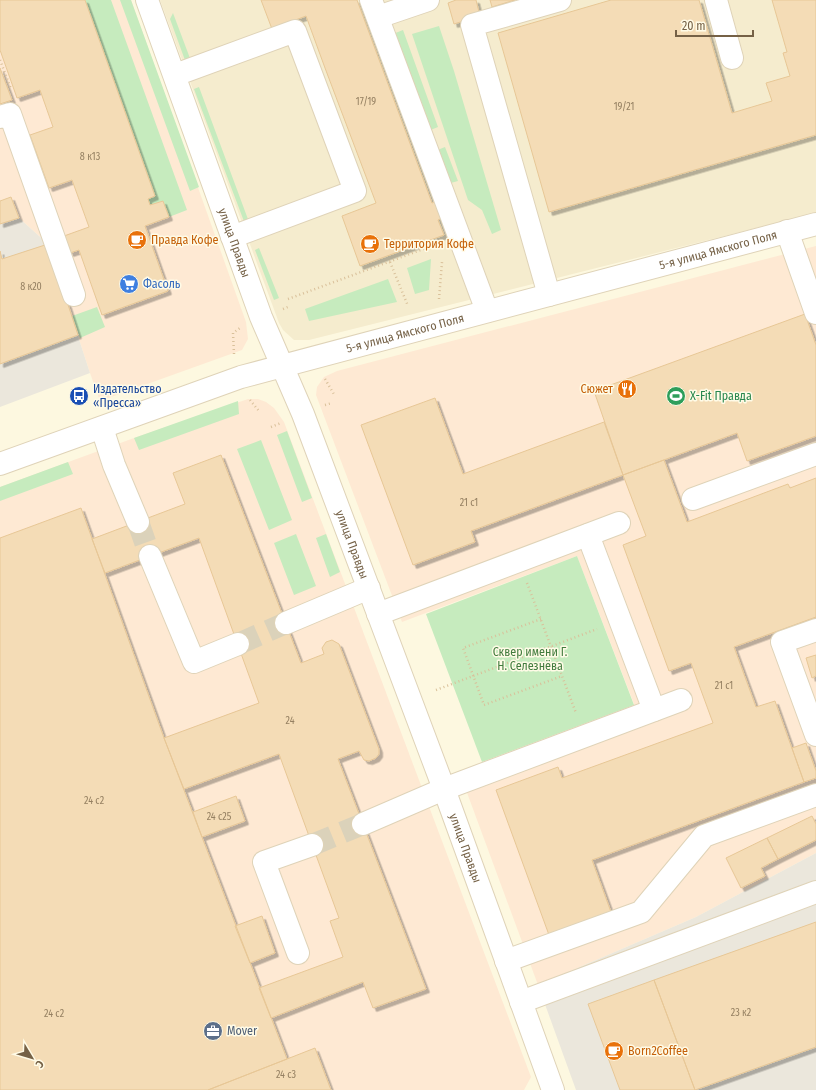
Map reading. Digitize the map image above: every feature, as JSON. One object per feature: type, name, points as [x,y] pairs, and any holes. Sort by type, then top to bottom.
[{"type":"street","name":"улица Правды","points":[[147,0],[261,317],[283,365],[369,588],[444,789],[553,1090]]},
{"type":"street","points":[[428,0],[375,9],[451,239],[486,311]]},
{"type":"street","points":[[548,295],[472,26],[560,0]]},
{"type":"street","points":[[716,0],[732,58]]},
{"type":"street","points":[[175,75],[295,31],[355,192],[232,237]]},
{"type":"street","points":[[5,116],[74,296]]},
{"type":"street","name":"5-я улица Ямского Поля","points":[[0,464],[241,377],[816,224]]},
{"type":"street","points":[[787,231],[816,313]]},
{"type":"street","points":[[102,428],[114,465],[138,522]]},
{"type":"street","points":[[694,499],[816,454]]},
{"type":"street","points":[[378,614],[619,523]]},
{"type":"street","points":[[588,535],[654,710]]},
{"type":"street","points":[[150,556],[194,662],[238,644]]},
{"type":"street","points":[[286,623],[369,588]]},
{"type":"street","points":[[816,630],[782,642],[816,735]]},
{"type":"street","points":[[363,824],[444,789],[681,700]]},
{"type":"street","points":[[506,961],[641,912],[704,836],[816,795]]},
{"type":"street","points":[[298,953],[264,862],[312,845]]},
{"type":"street","points":[[521,1002],[816,892]]},
{"type":"path","points":[[0,60],[16,105],[5,116]]},
{"type":"path","points":[[288,299],[451,239]]},
{"type":"path","points":[[439,300],[451,239]]},
{"type":"path","points":[[390,262],[408,306]]},
{"type":"path","points":[[233,333],[234,354]]},
{"type":"path","points":[[324,377],[335,396]]},
{"type":"path","points":[[248,399],[259,411]]},
{"type":"path","points":[[271,427],[284,422]]},
{"type":"path","points":[[524,576],[578,718]]},
{"type":"path","points":[[541,619],[463,648],[473,676],[484,705],[562,676]]},
{"type":"path","points":[[436,690],[604,626]]},
{"type":"shaded area","points":[[0,0],[131,0],[246,322],[248,339],[242,350],[100,401],[48,244],[19,218],[11,197],[0,201]]},
{"type":"shaded area","points":[[160,0],[816,0],[816,213],[309,340],[294,340],[283,330],[279,323]]},
{"type":"shaded area","points":[[11,197],[19,218],[48,244],[90,373],[0,407],[0,201]]},
{"type":"shaded area","points":[[816,246],[816,853],[696,917],[538,985],[459,771],[634,704],[577,556],[402,622],[316,395],[317,387],[324,377],[337,371]]},
{"type":"shaded area","points":[[248,399],[258,399],[266,402],[274,408],[284,422],[531,1077],[524,1090],[0,1090],[0,487],[134,438]]},
{"type":"shaded area","points":[[816,853],[816,1090],[576,1090],[538,985],[696,917]]},
{"type":"green space","points":[[85,0],[111,0],[187,210],[169,217],[163,201],[150,205],[148,199],[155,196]]},
{"type":"green space","points":[[120,0],[131,0],[199,187],[190,191]]},
{"type":"green space","points":[[173,13],[191,61],[186,63],[170,19]]},
{"type":"green space","points":[[439,26],[454,71],[501,230],[492,234],[482,210],[468,200],[412,34]]},
{"type":"green space","points":[[403,30],[438,127],[428,131],[393,34]]},
{"type":"green space","points":[[199,87],[249,222],[245,224],[194,89]]},
{"type":"green space","points":[[445,147],[458,181],[447,184],[435,151]]},
{"type":"green space","points":[[259,248],[279,298],[274,300],[255,250]]},
{"type":"green space","points":[[431,259],[429,290],[415,294],[407,268]]},
{"type":"green space","points":[[388,279],[397,302],[309,321],[305,309]]},
{"type":"green space","points":[[97,307],[105,327],[80,338],[72,316]]},
{"type":"green space","points":[[238,401],[239,414],[139,450],[134,438]]},
{"type":"green space","points":[[287,431],[312,498],[302,502],[277,435]]},
{"type":"green space","points":[[261,440],[292,520],[269,530],[237,449]]},
{"type":"green space","points":[[68,462],[73,474],[0,501],[0,487]]},
{"type":"green space","points":[[296,534],[316,586],[294,595],[274,543]]},
{"type":"green space","points":[[326,534],[340,572],[330,577],[316,538]]},
{"type":"green space","name":"Сквер имени Г. Н. Селезнёва","points":[[577,556],[634,705],[482,762],[426,614]]},
{"type":"building","points":[[0,0],[85,0],[155,196],[148,199],[150,205],[163,201],[169,217],[145,226],[168,291],[102,315],[79,250],[70,253],[64,236],[89,227],[72,180],[49,188],[30,135],[53,127],[40,90],[17,98],[0,50]]},
{"type":"building","points":[[261,0],[357,0],[432,203],[439,200],[445,217],[438,220],[444,235],[360,266],[342,216],[376,203],[306,16],[272,29]]},
{"type":"building","points":[[456,0],[476,0],[480,16],[454,24],[448,3]]},
{"type":"building","points":[[490,0],[515,0],[492,7]]},
{"type":"building","points":[[611,0],[699,0],[732,113],[772,101],[766,83],[790,76],[783,53],[787,52],[772,0],[816,0],[816,135],[549,212],[498,33]]},
{"type":"building","points":[[0,68],[12,100],[0,104]]},
{"type":"building","points":[[11,197],[19,218],[0,224],[0,201]]},
{"type":"building","points":[[48,244],[78,335],[0,364],[0,251],[2,259]]},
{"type":"building","points":[[805,314],[816,345],[816,436],[747,461],[737,433],[623,475],[594,391]]},
{"type":"building","points":[[435,398],[463,474],[604,422],[623,475],[471,531],[475,542],[413,565],[361,425]]},
{"type":"building","points":[[221,455],[301,663],[324,654],[322,648],[326,642],[332,640],[339,644],[379,749],[379,754],[376,758],[369,761],[364,760],[359,751],[338,759],[426,989],[373,1008],[363,982],[271,1018],[259,988],[343,957],[330,921],[339,918],[279,754],[184,789],[164,738],[259,703],[199,538],[105,573],[92,539],[185,504],[173,473]]},
{"type":"building","points":[[664,460],[687,522],[788,484],[790,488],[816,478],[816,617],[734,647],[756,707],[775,701],[804,782],[592,860],[611,912],[549,935],[496,790],[558,767],[562,778],[713,723],[691,663],[669,671],[623,545],[646,536],[623,475]]},
{"type":"building","points":[[81,508],[164,738],[287,1059],[208,1090],[0,1090],[0,538]]},
{"type":"building","points":[[816,655],[816,676],[812,678],[806,658]]},
{"type":"building","points":[[806,743],[816,771],[816,778],[804,782],[792,748]]},
{"type":"building","points":[[236,796],[245,821],[202,837],[193,812]]},
{"type":"building","points":[[812,816],[816,824],[816,840],[778,859],[767,838]]},
{"type":"building","points":[[767,838],[778,859],[761,868],[765,876],[741,888],[726,858]]},
{"type":"building","points":[[262,916],[275,953],[250,963],[235,926]]},
{"type":"building","points":[[816,922],[816,1047],[695,1090],[654,980]]},
{"type":"building","points":[[654,980],[695,1090],[620,1090],[588,1004]]},
{"type":"building","points":[[315,1048],[331,1090],[208,1090],[287,1059]]},
{"type":"tunnel","points":[[138,522],[150,556]]},
{"type":"tunnel","points":[[238,644],[286,623]]},
{"type":"tunnel","points":[[312,845],[363,824]]},
{"type":"place","name":"Правда Кофе","points":[[137,240]]},
{"type":"place","name":"Территория Кофе","points":[[370,244]]},
{"type":"place","name":"Фасоль","points":[[129,284]]},
{"type":"place","name":"Сюжет","points":[[627,389]]},
{"type":"place","name":"Издательство «Пресса»","points":[[79,396]]},
{"type":"place","name":"X-Fit Правда","points":[[676,396]]},
{"type":"place","name":"Mover","points":[[213,1031]]},
{"type":"place","name":"Born2Coffee","points":[[614,1051]]}]
